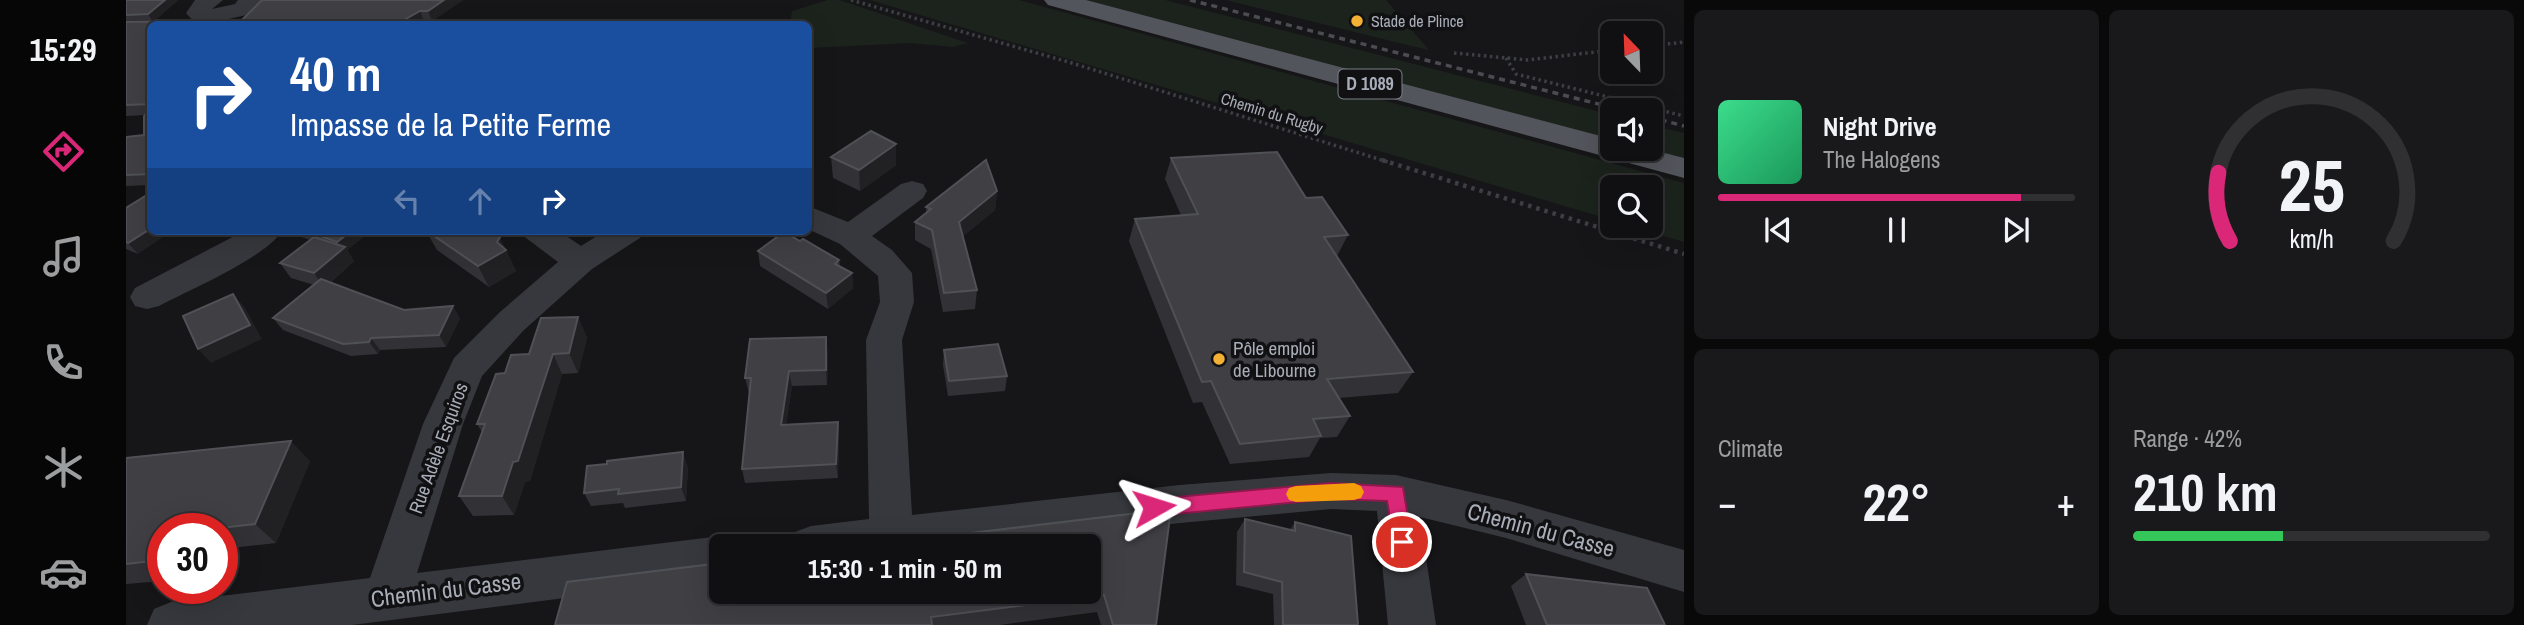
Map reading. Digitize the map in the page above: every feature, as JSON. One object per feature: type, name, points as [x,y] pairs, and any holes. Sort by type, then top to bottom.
[{"type":"main road","name":"D 1089","points":[[1057,0],[1684,168]]},
{"type":"street","points":[[212,0],[204,3],[198,13],[202,18],[243,9],[251,0]]},
{"type":"street","points":[[851,236],[912,191]]},
{"type":"street","points":[[812,218],[851,236],[895,273],[897,302],[884,340],[891,534]]},
{"type":"street","points":[[147,297],[240,249],[260,235]]},
{"type":"street","points":[[543,235],[580,261]]},
{"type":"street","name":"Rue Adèle Esquiros","points":[[386,597],[443,424],[467,368],[512,321],[580,261],[622,235]]},
{"type":"street","name":"Chemin du Casse","points":[[909,534],[1180,504],[1331,491],[1396,493],[1506,519],[1684,571]]},
{"type":"street","points":[[1396,493],[1412,625]]},
{"type":"street","name":"Chemin du Casse","points":[[171,625],[709,558]]},
{"type":"path","name":"Chemin du Rugby","points":[[851,0],[1072,63],[1684,254]]},
{"type":"path","points":[[1663,44],[1684,42]]},
{"type":"path","points":[[1454,53],[1528,60],[1600,51]]},
{"type":"path","points":[[1506,58],[1516,74],[1684,117]]},
{"type":"shaded area","points":[[828,0],[839,0],[968,43],[953,47],[910,43],[812,48],[812,21],[790,21],[792,11]]},
{"type":"shaded area","points":[[870,0],[1019,0],[1655,175],[1600,175],[1600,216]]},
{"type":"shaded area","points":[[1078,0],[1165,0],[1600,112],[1600,139]]},
{"type":"shaded area","name":"Stade de Plince","points":[[1226,0],[1386,0],[1429,50],[1407,45]]},
{"type":"shaded area","points":[[1663,128],[1684,133],[1684,162],[1663,156]]},
{"type":"shaded area","points":[[1663,177],[1684,183],[1684,242],[1663,236]]},
{"type":"building","points":[[126,0],[165,0],[148,14],[126,15]]},
{"type":"building","points":[[262,0],[444,0],[428,11],[420,11],[402,21],[241,21]]},
{"type":"building","points":[[126,22],[147,22],[147,104],[126,105]]},
{"type":"building","points":[[147,112],[147,174],[126,175],[126,137],[144,135],[144,116]]},
{"type":"building","points":[[871,131],[896,144],[859,170],[831,157]]},
{"type":"building","points":[[1277,152],[1306,198],[1322,197],[1348,235],[1324,237],[1413,372],[1327,379],[1350,416],[1313,419],[1321,436],[1240,444],[1211,381],[1202,382],[1135,219],[1198,214],[1171,158]]},
{"type":"building","points":[[986,160],[997,191],[959,222],[977,290],[944,293],[932,230],[915,222],[931,209],[926,207]]},
{"type":"building","points":[[147,195],[147,231],[128,243],[126,242],[126,208]]},
{"type":"building","points":[[318,235],[346,235],[337,242]]},
{"type":"building","points":[[433,235],[500,237],[497,242],[506,250],[478,266]]},
{"type":"building","points":[[780,235],[789,235],[800,241],[803,239],[839,260],[835,264],[852,273],[826,293],[758,251]]},
{"type":"building","points":[[314,237],[345,247],[314,273],[280,263]]},
{"type":"building","points":[[321,279],[404,310],[453,306],[439,335],[371,338],[369,342],[343,344],[273,318]]},
{"type":"building","points":[[233,294],[250,325],[198,349],[183,316]]},
{"type":"building","points":[[578,317],[569,353],[553,354],[518,461],[513,462],[502,496],[459,496],[485,424],[477,424],[496,374],[505,373],[511,355],[529,354],[541,318]]},
{"type":"building","points":[[826,337],[826,370],[789,371],[781,425],[838,422],[836,464],[742,469],[751,378],[745,378],[750,339]]},
{"type":"building","points":[[998,344],[1007,376],[949,381],[944,350]]},
{"type":"building","points":[[291,441],[255,524],[238,526],[238,513],[147,513],[147,562],[126,564],[126,458]]},
{"type":"building","points":[[683,452],[681,487],[618,494],[619,489],[584,493],[587,466]]},
{"type":"building","points":[[1171,509],[1156,625],[1113,625],[1104,595],[1101,595],[1101,534],[963,534]]},
{"type":"building","points":[[1245,519],[1295,531],[1295,522],[1351,536],[1358,625],[1283,625],[1282,582],[1244,572]]},
{"type":"building","points":[[709,564],[709,604],[1033,604],[931,617],[932,625],[555,625],[567,582]]},
{"type":"building","points":[[1526,574],[1647,588],[1665,625],[1547,625]]},
{"type":"railway","points":[[1190,0],[1600,104]]},
{"type":"railway","points":[[1663,120],[1684,126]]},
{"type":"slow traffic","points":[[1296,494],[1354,492]]},
{"type":"place","name":"Stade de Plince","points":[[1357,21]]},
{"type":"place","name":"Pôle emploi de Libourne","points":[[1219,359]]},
{"type":"route","points":[[1154,507],[1331,491],[1396,493],[1402,542]]}]
